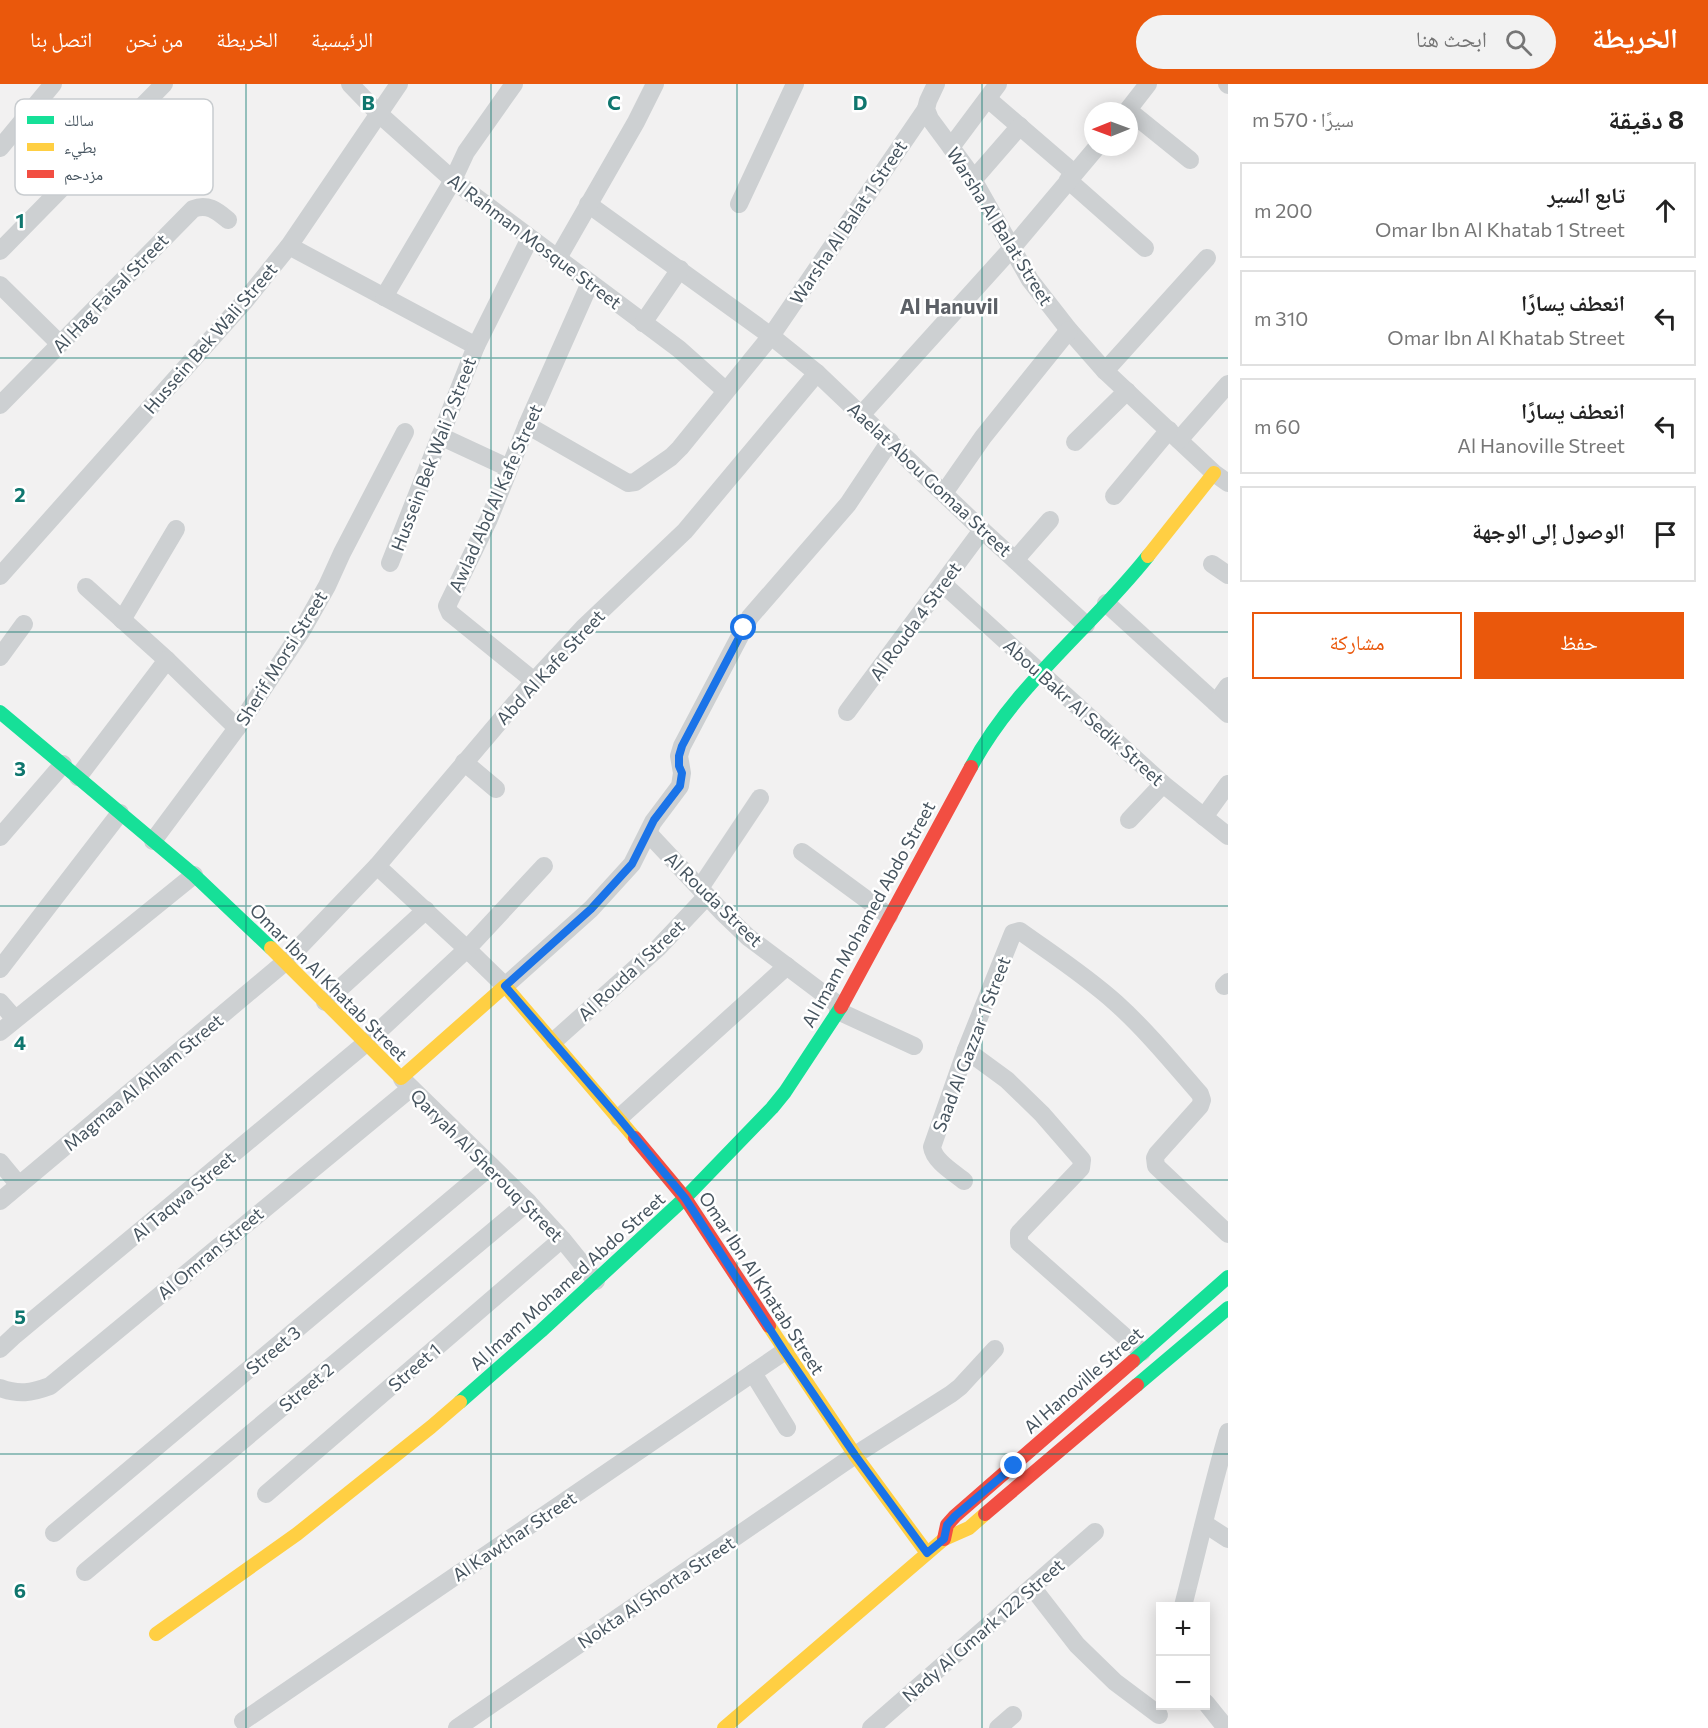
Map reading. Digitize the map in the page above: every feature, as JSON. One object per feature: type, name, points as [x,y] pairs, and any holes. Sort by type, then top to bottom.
[{"type":"street","points":[[41,99],[53,84]]},
{"type":"street","points":[[150,99],[165,84]]},
{"type":"street","name":"Al Rahman Mosque Street","points":[[350,84],[378,113],[453,180],[679,349],[725,390]]},
{"type":"street","name":"Hussein Bek Wali Street","points":[[0,576],[244,302],[289,246],[399,84]]},
{"type":"street","points":[[384,297],[453,180],[466,152],[514,84]]},
{"type":"street","points":[[558,258],[636,122],[655,84]]},
{"type":"street","points":[[739,204],[795,84]]},
{"type":"street","points":[[926,109],[936,84]]},
{"type":"street","points":[[1134,102],[1147,84]]},
{"type":"street","points":[[951,147],[993,91],[1020,126],[1145,248]]},
{"type":"street","name":"Warsha Al Balat Street","points":[[926,109],[930,119],[973,180],[1030,280],[1069,330],[1105,371],[1221,478]]},
{"type":"street","name":"Warsha Al Balat 1 Street","points":[[527,425],[628,483],[635,482],[671,457],[771,336],[926,109]]},
{"type":"street","points":[[1138,118],[1190,160]]},
{"type":"street","points":[[973,180],[1020,126]]},
{"type":"street","points":[[0,148],[15,130]]},
{"type":"street","points":[[862,414],[1012,248],[1089,156]]},
{"type":"street","points":[[0,251],[55,195]]},
{"type":"street","name":"Aaelat Abou Gomaa Street","points":[[588,204],[771,336],[817,373],[1086,625]]},
{"type":"street","name":"Al Hag Faisal Street","points":[[0,405],[193,209],[213,208],[228,220]]},
{"type":"street","name":"Hussein Bek Wali 2 Street","points":[[390,563],[476,346],[530,238]]},
{"type":"street","name":"Hussein Bek Wali 2 Street","points":[[289,246],[476,346]]},
{"type":"street","points":[[1105,371],[1207,258]]},
{"type":"street","points":[[643,323],[680,269]]},
{"type":"street","name":"Awlad Abd Al Kafe Street","points":[[534,681],[450,613],[447,608],[489,519],[527,425],[590,283]]},
{"type":"street","points":[[0,285],[60,344]]},
{"type":"street","points":[[944,493],[983,437],[1069,330]]},
{"type":"street","name":"Abd Al Kafe Street","points":[[285,962],[377,866],[534,681],[583,628],[685,531],[817,373]]},
{"type":"street","points":[[1114,496],[1228,384]]},
{"type":"street","points":[[1075,442],[1126,391]]},
{"type":"street","name":"Sherif Morsi Street","points":[[153,841],[237,728],[301,632],[327,586],[405,432]]},
{"type":"street","points":[[440,436],[509,468]]},
{"type":"street","points":[[377,866],[505,986],[591,909],[632,864],[655,819],[680,786],[682,773],[679,756],[682,746],[750,617],[848,504],[890,441]]},
{"type":"street","name":"Al Imam Mohamed Abdo Street","points":[[156,1634],[297,1534],[439,1420],[596,1281],[685,1198],[772,1108],[839,1009],[975,757],[998,724],[1040,673],[1221,478]]},
{"type":"street","points":[[1015,560],[1050,520]]},
{"type":"street","points":[[122,620],[176,529]]},
{"type":"street","name":"Al Rouda 4 Street","points":[[847,712],[982,530]]},
{"type":"street","points":[[1212,564],[1228,575]]},
{"type":"street","name":"Abou Bakr Al Sedik Street","points":[[943,584],[1163,784],[1228,836]]},
{"type":"street","points":[[86,587],[167,660],[237,728]]},
{"type":"street","points":[[1106,603],[1222,708],[1228,686]]},
{"type":"street","points":[[0,657],[24,624]]},
{"type":"street","points":[[78,777],[167,660]]},
{"type":"street","name":"Omar Ibn Al Khatab Street","points":[[0,712],[194,875],[406,1083],[505,986],[685,1198],[784,1351],[855,1455],[927,1553]]},
{"type":"street","points":[[464,762],[496,789]]},
{"type":"street","points":[[0,837],[63,764]]},
{"type":"street","points":[[1129,820],[1163,784]]},
{"type":"street","points":[[1204,817],[1228,784]]},
{"type":"street","name":"Al Rouda 1 Street","points":[[554,1041],[658,948],[703,892],[760,798]]},
{"type":"street","points":[[0,969],[120,813]]},
{"type":"street","name":"Al Rouda Street","points":[[648,833],[748,937],[839,1009],[914,1046]]},
{"type":"street","points":[[802,852],[889,916]]},
{"type":"street","name":"Al Taqwa Street","points":[[0,1349],[366,1043],[467,949],[544,866]]},
{"type":"street","points":[[0,1032],[194,875]]},
{"type":"street","points":[[325,1002],[426,910]]},
{"type":"street","name":"Saad Al Gazzar 1 Street","points":[[964,1181],[936,1157],[932,1147],[966,1050],[1015,932],[1020,931],[1115,1002],[1144,1030],[1200,1095],[1202,1100],[1200,1106],[1159,1151],[1155,1162],[1156,1166],[1228,1234]]},
{"type":"street","name":"Magmaa Al Ahlam Street","points":[[0,1201],[285,962]]},
{"type":"street","points":[[619,1118],[787,966]]},
{"type":"street","points":[[0,1002],[15,1019]]},
{"type":"street","points":[[966,1050],[1007,1080],[1042,1114],[1082,1160],[1081,1168],[1018,1233],[1019,1243],[1142,1353]]},
{"type":"street","name":"Qaryah Al Sherouq Street","points":[[406,1083],[528,1202],[596,1281]]},
{"type":"street","name":"Al Omran Street","points":[[0,1388],[12,1392],[31,1393],[50,1386],[406,1083]]},
{"type":"street","points":[[0,1162],[19,1185]]},
{"type":"street","name":"Street 3","points":[[54,1533],[491,1166]]},
{"type":"street","name":"Street 2","points":[[85,1572],[528,1202]]},
{"type":"street","name":"Street 1","points":[[266,1494],[562,1239]]},
{"type":"street","name":"Al Hanoville Street","points":[[944,1539],[947,1525],[955,1516],[1228,1277]]},
{"type":"street","name":"Al Hanoville Street","points":[[724,1728],[927,1553],[944,1539],[957,1534],[980,1519],[1228,1308]]},
{"type":"street","name":"Nokta Al Shorta Street","points":[[457,1728],[855,1455],[951,1394],[995,1349]]},
{"type":"street","name":"Al Kawthar Street","points":[[243,1721],[784,1351]]},
{"type":"street","points":[[753,1373],[787,1428]]},
{"type":"street","points":[[1184,1602],[1228,1432]]},
{"type":"street","points":[[1205,1524],[1228,1539]]},
{"type":"street","name":"Nady Al Gmark 122 Street","points":[[871,1728],[1095,1532]]},
{"type":"street","points":[[1032,1587],[1077,1645],[1114,1682],[1159,1716]]},
{"type":"street","points":[[1210,1708],[1226,1728]]},
{"type":"street","points":[[998,1728],[1013,1715]]},
{"type":"traffic: fast","points":[[971,767],[989,737],[1031,683],[1148,556]]},
{"type":"traffic: fast","points":[[0,712],[194,875],[271,948]]},
{"type":"traffic: fast","points":[[460,1402],[541,1331],[685,1198],[772,1108],[841,1007]]},
{"type":"traffic: fast","points":[[1133,1361],[1228,1277]]},
{"type":"traffic: fast","points":[[1137,1385],[1228,1308]]},
{"type":"traffic: slow","points":[[1148,556],[1214,473]]},
{"type":"traffic: slow","points":[[271,948],[401,1078],[505,986],[635,1138]]},
{"type":"traffic: slow","points":[[769,1326],[855,1455],[927,1553]]},
{"type":"traffic: slow","points":[[156,1634],[297,1534],[460,1402]]},
{"type":"traffic: slow","points":[[724,1728],[944,1539],[969,1528],[985,1514]]},
{"type":"traffic: jam","points":[[841,1007],[971,767]]},
{"type":"traffic: jam","points":[[635,1138],[685,1198],[769,1326]]},
{"type":"traffic: jam","points":[[944,1539],[947,1525],[955,1516],[1133,1361]]},
{"type":"traffic: jam","points":[[985,1514],[1137,1385]]},
{"type":"district","name":"Al Hanuvil","points":[[949,305]]},
{"type":"route","points":[[744,628],[682,746],[679,756],[682,773],[680,786],[654,820],[632,864],[591,909],[505,986],[685,1198],[784,1351],[855,1455],[927,1553],[944,1539],[947,1525],[955,1516],[1014,1466]]}]
